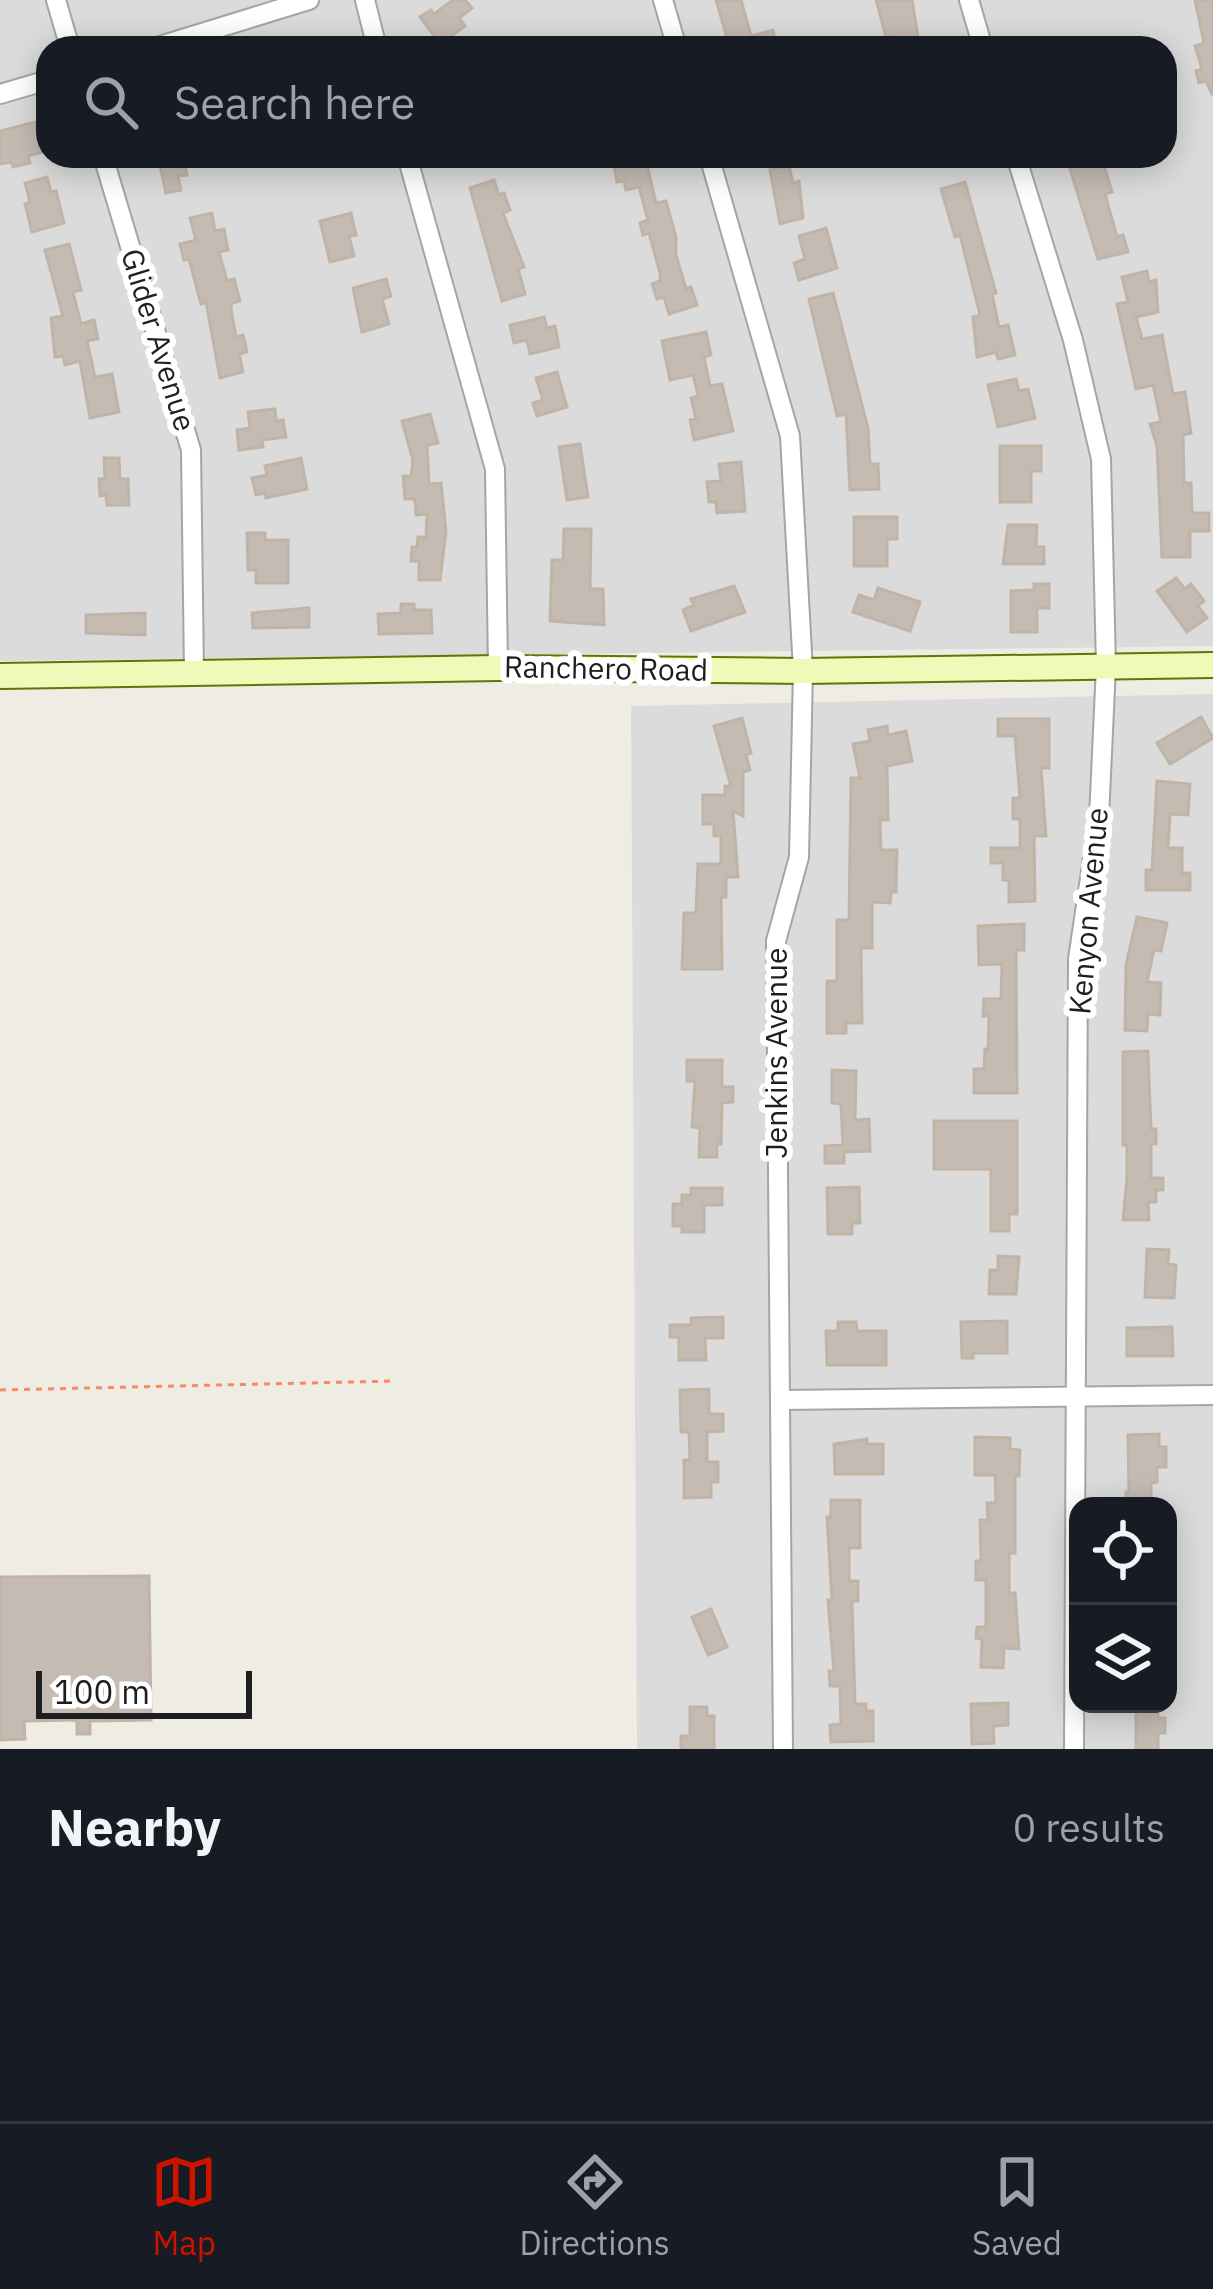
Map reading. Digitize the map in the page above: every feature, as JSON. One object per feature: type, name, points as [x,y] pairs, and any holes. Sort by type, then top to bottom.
[{"type":"main road","name":"Ranchero Road","points":[[0,676],[1213,665]]},
{"type":"street","points":[[56,0],[66,36]]},
{"type":"street","points":[[192,36],[309,0]]},
{"type":"street","points":[[365,0],[374,36]]},
{"type":"street","points":[[663,0],[674,36]]},
{"type":"street","points":[[969,0],[980,36]]},
{"type":"street","points":[[0,94],[36,84]]},
{"type":"street","name":"Glider Avenue","points":[[107,168],[191,450],[194,672]]},
{"type":"street","points":[[409,168],[495,469],[498,668]]},
{"type":"street","name":"Jenkins Avenue","points":[[712,168],[790,436],[802,671],[799,857],[776,941],[783,1749]]},
{"type":"street","name":"Kenyon Avenue","points":[[1020,168],[1073,340],[1101,459],[1106,666],[1099,818],[1078,959],[1074,1749]]},
{"type":"street","points":[[781,1400],[1213,1395]]},
{"type":"path","points":[[0,1390],[395,1381]]},
{"type":"shaded area","points":[[0,0],[1213,0],[1213,646],[0,661]]},
{"type":"shaded area","points":[[1213,694],[1213,1749],[637,1749],[631,706]]},
{"type":"building","points":[[453,0],[465,0],[472,8],[459,18],[465,26],[451,36],[434,36],[420,17],[431,10],[434,14]]},
{"type":"building","points":[[716,0],[741,0],[751,36],[726,36]]},
{"type":"building","points":[[876,0],[912,0],[918,36],[886,36]]},
{"type":"building","points":[[1195,0],[1213,0],[1213,96],[1206,81],[1199,83],[1196,71],[1202,69],[1195,46],[1204,43]]},
{"type":"building","points":[[35,122],[36,154],[28,156],[30,163],[0,164],[0,131]]},
{"type":"building","points":[[161,168],[186,168],[187,175],[178,176],[181,190],[166,193]]},
{"type":"building","points":[[614,168],[648,168],[656,203],[666,201],[686,289],[691,287],[697,305],[669,314],[664,297],[657,299],[652,284],[660,281],[660,273],[649,233],[643,235],[640,223],[648,220],[639,187],[626,190],[624,181],[617,182]]},
{"type":"building","points":[[789,168],[793,183],[799,181],[803,218],[780,224],[770,170]]},
{"type":"building","points":[[1070,168],[1105,168],[1112,192],[1105,194],[1117,237],[1123,235],[1128,252],[1098,259]]},
{"type":"building","points":[[47,177],[64,223],[32,232],[25,183]]},
{"type":"building","points":[[494,180],[510,210],[503,213],[524,267],[518,269],[525,294],[502,301],[470,188]]},
{"type":"building","points":[[965,182],[996,293],[992,294],[999,327],[1008,325],[1015,355],[998,359],[996,352],[977,357],[973,317],[980,315],[960,235],[955,237],[941,189]]},
{"type":"building","points":[[212,213],[215,231],[224,229],[228,250],[219,252],[227,281],[234,279],[240,301],[232,303],[231,309],[236,337],[243,335],[247,352],[239,354],[243,372],[220,378],[206,302],[201,304],[180,244],[196,240],[190,218]]},
{"type":"building","points":[[351,213],[354,256],[330,262],[320,221]]},
{"type":"building","points":[[826,228],[837,268],[799,280],[794,263],[805,259],[799,236]]},
{"type":"building","points":[[69,244],[81,290],[73,292],[81,324],[94,320],[98,339],[87,341],[95,377],[112,374],[119,412],[90,418],[80,361],[65,365],[63,356],[55,357],[51,318],[63,316],[45,250]]},
{"type":"building","points":[[1147,271],[1149,282],[1156,280],[1158,312],[1136,317],[1142,339],[1162,335],[1173,394],[1185,392],[1191,433],[1183,435],[1184,483],[1191,483],[1192,513],[1209,513],[1209,531],[1190,531],[1190,557],[1162,557],[1157,446],[1150,424],[1161,422],[1153,385],[1136,389],[1117,304],[1128,302],[1122,277]]},
{"type":"building","points":[[386,279],[391,296],[382,299],[389,324],[362,332],[353,288]]},
{"type":"building","points":[[833,293],[868,428],[870,464],[878,464],[879,489],[850,490],[846,414],[837,416],[809,299]]},
{"type":"building","points":[[544,317],[547,328],[555,326],[559,347],[530,354],[527,340],[514,343],[510,325]]},
{"type":"building","points":[[706,332],[711,355],[704,357],[710,386],[722,384],[733,431],[694,440],[691,398],[698,396],[693,375],[670,380],[662,341]]},
{"type":"building","points":[[557,372],[567,407],[537,416],[533,403],[543,400],[536,378]]},
{"type":"building","points":[[1016,379],[1019,391],[1028,389],[1035,418],[998,427],[988,385]]},
{"type":"building","points":[[275,409],[286,437],[239,450],[237,430],[250,428],[248,412]]},
{"type":"building","points":[[430,414],[438,443],[427,445],[429,484],[441,483],[446,531],[440,580],[419,580],[419,561],[411,561],[412,547],[417,547],[418,537],[426,537],[427,514],[416,515],[415,499],[405,499],[403,476],[411,476],[413,460],[402,421]]},
{"type":"building","points":[[580,444],[588,497],[567,500],[559,447]]},
{"type":"building","points":[[1000,446],[1041,446],[1041,471],[1031,471],[1031,502],[1000,502]]},
{"type":"building","points":[[104,458],[119,458],[120,479],[128,479],[129,505],[107,505],[106,495],[100,496]]},
{"type":"building","points":[[301,458],[307,489],[266,498],[265,493],[256,495],[252,478],[267,475],[265,466]]},
{"type":"building","points":[[741,462],[745,511],[717,513],[716,502],[709,502],[707,482],[721,481],[719,464]]},
{"type":"building","points":[[854,517],[897,517],[897,539],[887,539],[887,566],[854,566]]},
{"type":"building","points":[[1008,525],[1037,525],[1036,547],[1044,547],[1044,564],[1003,564]]},
{"type":"building","points":[[564,529],[591,529],[590,589],[603,589],[604,625],[550,621],[552,560],[563,560]]},
{"type":"building","points":[[247,533],[265,533],[265,540],[288,540],[288,583],[256,583],[256,570],[248,570]]},
{"type":"building","points":[[1176,578],[1185,589],[1191,584],[1204,601],[1198,606],[1207,618],[1187,632],[1157,591]]},
{"type":"building","points":[[1034,584],[1049,584],[1049,608],[1037,608],[1037,632],[1011,632],[1011,591],[1034,590]]},
{"type":"building","points":[[734,586],[745,612],[691,631],[683,610],[694,605],[691,599]]},
{"type":"building","points":[[878,588],[920,602],[910,631],[853,612],[859,595],[874,600]]},
{"type":"building","points":[[401,604],[431,610],[432,633],[379,634],[378,614],[401,613]]},
{"type":"building","points":[[309,608],[309,627],[253,628],[252,613]]},
{"type":"building","points":[[145,613],[145,635],[86,633],[86,615]]},
{"type":"building","points":[[1201,717],[1213,738],[1170,764],[1157,743]]},
{"type":"building","points":[[742,718],[750,770],[743,772],[743,816],[733,811],[738,877],[726,877],[726,897],[721,897],[722,969],[682,969],[684,913],[696,913],[698,864],[721,864],[721,836],[714,836],[714,824],[703,824],[703,795],[725,795],[725,786],[731,786],[714,726]]},
{"type":"building","points":[[998,719],[1049,719],[1049,768],[1041,768],[1046,836],[1034,836],[1035,901],[1009,902],[1003,863],[991,863],[991,848],[1020,848],[1020,819],[1013,819],[1013,798],[1020,798],[1015,736],[998,736]]},
{"type":"building","points":[[887,726],[888,735],[906,731],[912,761],[887,766],[888,820],[880,820],[881,850],[897,850],[896,892],[891,892],[890,903],[872,902],[872,948],[861,948],[862,1023],[846,1023],[846,1033],[827,1033],[827,981],[837,981],[837,920],[849,920],[851,778],[860,778],[853,744],[870,741],[868,730]]},
{"type":"building","points":[[1157,781],[1190,784],[1188,815],[1170,814],[1168,848],[1182,848],[1182,873],[1190,873],[1190,890],[1146,890],[1146,870],[1152,870]]},
{"type":"building","points":[[1137,917],[1167,923],[1161,951],[1154,950],[1147,982],[1161,983],[1160,1015],[1148,1014],[1147,1031],[1125,1030],[1126,965]]},
{"type":"building","points":[[1024,924],[1024,950],[1016,950],[1017,1093],[974,1093],[974,1069],[984,1069],[988,1050],[989,1016],[983,1016],[984,999],[1001,999],[1002,964],[979,965],[978,926]]},
{"type":"building","points":[[1148,1051],[1151,1129],[1156,1129],[1151,1178],[1163,1178],[1163,1190],[1156,1190],[1156,1202],[1148,1202],[1149,1220],[1123,1220],[1127,1145],[1123,1145],[1123,1052]]},
{"type":"building","points":[[687,1060],[722,1060],[722,1087],[733,1087],[733,1102],[722,1103],[717,1157],[699,1157],[700,1128],[692,1127],[695,1081],[687,1081]]},
{"type":"building","points":[[832,1070],[856,1071],[855,1120],[869,1119],[870,1151],[844,1152],[844,1163],[825,1163],[825,1146],[843,1145],[841,1104],[832,1103]]},
{"type":"building","points":[[934,1121],[1017,1121],[1017,1214],[1009,1214],[1009,1231],[991,1231],[991,1169],[934,1169]]},
{"type":"building","points":[[859,1187],[860,1223],[852,1223],[852,1234],[828,1234],[827,1188]]},
{"type":"building","points":[[691,1188],[722,1188],[722,1205],[704,1205],[704,1232],[682,1232],[682,1226],[673,1226],[673,1204],[682,1204],[682,1195],[691,1195]]},
{"type":"building","points":[[1147,1249],[1169,1250],[1168,1264],[1176,1265],[1174,1298],[1145,1297]]},
{"type":"building","points":[[998,1256],[1019,1257],[1016,1294],[989,1294],[990,1270],[998,1270]]},
{"type":"building","points":[[723,1317],[723,1338],[705,1338],[706,1360],[679,1360],[679,1337],[670,1337],[670,1325],[691,1325],[691,1318]]},
{"type":"building","points":[[1007,1321],[1007,1353],[973,1353],[973,1358],[962,1358],[961,1322]]},
{"type":"building","points":[[838,1322],[856,1322],[857,1331],[886,1331],[886,1365],[827,1365],[826,1331],[838,1331]]},
{"type":"building","points":[[1172,1327],[1173,1356],[1127,1356],[1127,1328]]},
{"type":"building","points":[[709,1389],[709,1414],[723,1414],[723,1431],[707,1432],[707,1462],[718,1462],[718,1482],[711,1482],[711,1497],[684,1498],[689,1432],[681,1432],[680,1390]]},
{"type":"building","points":[[1159,1434],[1159,1447],[1166,1447],[1166,1467],[1157,1467],[1151,1497],[1126,1497],[1128,1435]]},
{"type":"building","points":[[975,1437],[1010,1438],[1010,1449],[1020,1450],[1019,1476],[1015,1476],[1015,1553],[1009,1553],[1009,1593],[1015,1593],[1019,1649],[1004,1648],[1003,1668],[981,1667],[982,1639],[976,1638],[977,1627],[986,1627],[986,1580],[976,1580],[976,1561],[981,1561],[980,1520],[988,1520],[987,1503],[996,1503],[995,1475],[975,1475]]},
{"type":"building","points":[[867,1439],[867,1444],[883,1444],[883,1474],[835,1474],[834,1444]]},
{"type":"building","points":[[831,1500],[860,1500],[860,1548],[849,1548],[849,1581],[858,1581],[858,1601],[852,1601],[855,1704],[866,1704],[866,1711],[873,1711],[873,1741],[831,1742],[830,1725],[841,1724],[840,1686],[830,1686],[829,1671],[834,1671],[828,1600],[832,1600],[827,1517],[831,1517]]},
{"type":"building","points":[[149,1576],[151,1720],[90,1721],[90,1734],[77,1734],[77,1720],[24,1721],[25,1739],[0,1740],[0,1577]]},
{"type":"building","points":[[711,1609],[727,1647],[708,1655],[692,1617]]},
{"type":"building","points":[[1008,1703],[1008,1725],[993,1726],[994,1743],[972,1744],[971,1704]]},
{"type":"building","points":[[690,1707],[707,1707],[707,1716],[714,1716],[714,1749],[681,1749],[681,1736],[690,1736]]},
{"type":"building","points":[[1136,1713],[1158,1713],[1158,1718],[1165,1718],[1158,1749],[1136,1749]]}]
